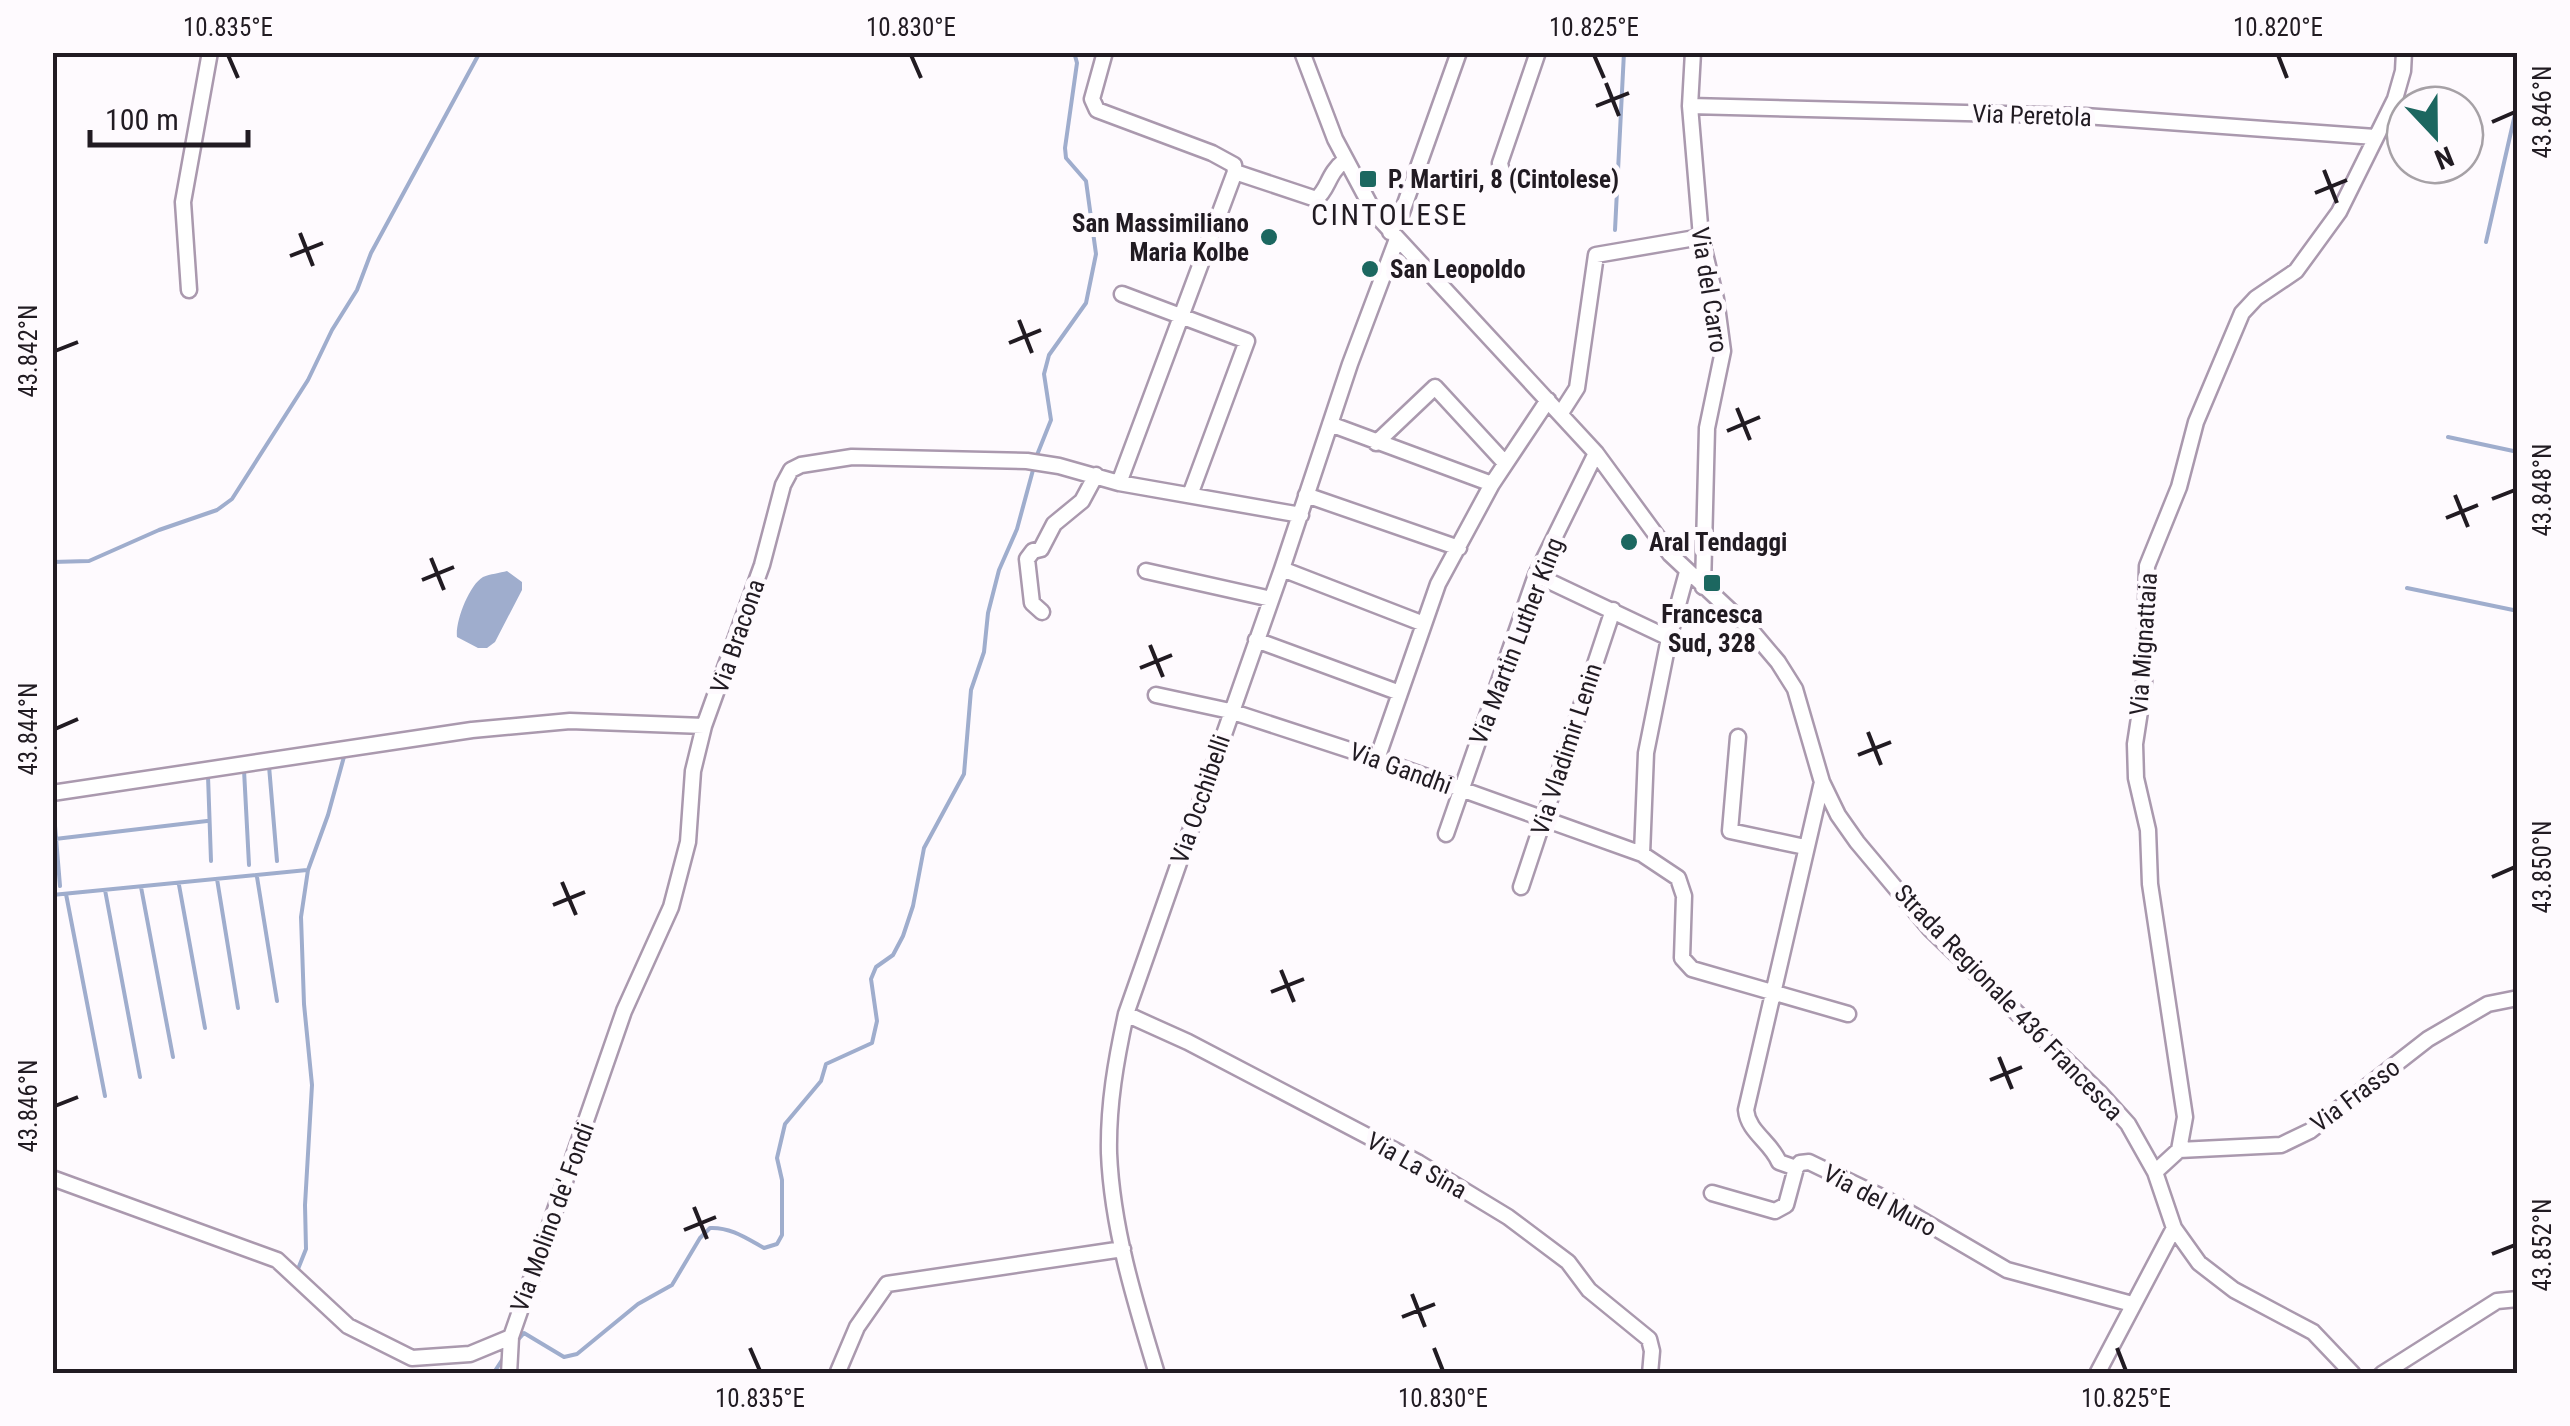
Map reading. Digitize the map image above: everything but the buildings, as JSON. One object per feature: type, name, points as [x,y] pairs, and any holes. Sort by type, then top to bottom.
[{"type":"street","points":[[190,290],[183,202],[210,52]]},
{"type":"street","points":[[1105,52],[1092,99],[1097,110],[1212,153],[1234,165],[1235,172],[1119,483]]},
{"type":"street","name":"Strada Regionale 436 Francesca","points":[[1302,52],[1317,99],[1375,214],[1596,453],[1687,572],[1750,629],[1778,662],[1794,689],[1822,782],[1857,842],[1930,929],[2128,1124],[2155,1172],[2174,1228],[2199,1263],[2212,1276],[2313,1332],[2353,1374]]},
{"type":"street","name":"Via Occhibelli","points":[[1157,1374],[1123,1249],[1110,1153],[1114,1067],[1126,1014],[1459,52]]},
{"type":"street","points":[[1503,177],[1500,163],[1538,52]]},
{"type":"street","name":"Via del Carro","points":[[1693,52],[1690,106],[1700,237],[1716,298],[1724,351],[1707,428],[1703,587]]},
{"type":"street","name":"Via Mignattaia","points":[[2179,1150],[2185,1117],[2150,884],[2148,830],[2136,778],[2135,744],[2144,685],[2147,566],[2179,487],[2196,422],[2242,313],[2306,261],[2339,212],[2395,99],[2404,52]]},
{"type":"street","name":"Via Peretola","points":[[1690,106],[2084,116],[2374,136]]},
{"type":"street","points":[[1235,172],[1316,199],[1322,195],[1333,170],[1346,160]]},
{"type":"street","points":[[1561,414],[1578,388],[1593,264],[1599,253],[1700,237]]},
{"type":"street","points":[[1122,294],[1247,341],[1190,496]]},
{"type":"street","points":[[1376,443],[1435,388],[1505,463]]},
{"type":"street","points":[[1377,759],[1438,584],[1492,484],[1548,400]]},
{"type":"street","points":[[1330,424],[1492,484]]},
{"type":"street","name":"Via Martin Luther King","points":[[1446,834],[1536,575],[1596,453]]},
{"type":"street","name":"Via Bracona","points":[[52,793],[472,730],[570,721],[704,726],[756,583],[783,485],[791,470],[821,460],[869,457],[1027,461],[1119,483],[1300,516]]},
{"type":"street","points":[[1042,612],[1032,603],[1027,559],[1030,553],[1041,549],[1060,517],[1082,501],[1096,476]]},
{"type":"street","points":[[1306,495],[1459,548]]},
{"type":"street","points":[[1282,569],[1424,624]]},
{"type":"street","points":[[1146,571],[1271,599]]},
{"type":"street","points":[[1642,854],[1646,753],[1687,572]]},
{"type":"street","points":[[1536,575],[1669,638]]},
{"type":"street","name":"Via Vladimir Lenin","points":[[1521,887],[1613,610]]},
{"type":"street","points":[[1256,640],[1400,693]]},
{"type":"street","name":"Via Gandhi","points":[[1156,695],[1230,711],[1377,759],[1642,854],[1678,878],[1684,896],[1682,958],[1692,969],[1772,991]]},
{"type":"street","name":"Via Molino de' Fondi","points":[[52,1178],[277,1260],[348,1326],[412,1358],[470,1354],[511,1337],[624,1011],[671,907],[688,842],[693,771],[704,726]]},
{"type":"street","points":[[1738,737],[1730,831],[1806,846]]},
{"type":"street","name":"Via del Muro","points":[[1822,782],[1772,991],[1747,1118],[1750,1126],[1774,1148],[1779,1162],[1796,1168],[1808,1162],[1869,1191],[2008,1270],[2132,1304]]},
{"type":"street","points":[[1772,991],[1848,1014]]},
{"type":"street","name":"Via Frasso","points":[[2179,1150],[2281,1144],[2310,1132],[2428,1039],[2488,1004],[2518,998]]},
{"type":"street","name":"Via La Sina","points":[[1126,1014],[1188,1042],[1419,1163],[1508,1216],[1568,1262],[1589,1290],[1649,1339],[1650,1374]]},
{"type":"street","points":[[2155,1172],[2179,1150]]},
{"type":"street","points":[[1712,1192],[1776,1210],[1786,1205],[1796,1168]]},
{"type":"street","points":[[2097,1374],[2174,1228]]},
{"type":"street","points":[[838,1374],[856,1327],[888,1284],[1123,1249]]},
{"type":"street","points":[[2382,1374],[2497,1301],[2518,1299]]},
{"type":"street","points":[[509,1374],[511,1337]]},
{"type":"water","points":[[507,571],[522,582],[522,590],[495,642],[478,648],[457,637],[461,614],[478,581]]},
{"type":"waterway","points":[[52,562],[89,561],[217,510],[232,499],[308,380],[357,290],[371,253],[480,52]]},
{"type":"waterway","points":[[1037,455],[1051,420],[1044,374],[1049,355],[1086,303],[1096,254],[1086,181],[1066,158],[1077,63],[1074,52]]},
{"type":"waterway","points":[[1615,230],[1624,52]]},
{"type":"waterway","points":[[2486,242],[2518,101]]},
{"type":"waterway","points":[[2448,437],[2518,452]]},
{"type":"waterway","points":[[516,1342],[524,1333],[564,1357],[577,1354],[638,1304],[672,1285],[710,1228],[731,1231],[764,1248],[777,1244],[782,1235],[782,1180],[777,1158],[785,1124],[821,1081],[826,1064],[872,1043],[877,1021],[871,979],[876,967],[893,955],[903,936],[924,848],[964,774],[971,690],[984,652],[988,613],[1033,470]]},
{"type":"waterway","points":[[2407,588],[2518,611]]},
{"type":"waterway","points":[[298,1269],[306,1249],[312,1085],[301,917],[308,870],[345,753]]},
{"type":"waterway","points":[[269,766],[277,861]]},
{"type":"waterway","points":[[244,770],[249,865]]},
{"type":"waterway","points":[[208,776],[211,861]]},
{"type":"waterway","points":[[53,802],[60,886]]},
{"type":"waterway","points":[[55,839],[207,821]]},
{"type":"waterway","points":[[52,895],[307,870]]},
{"type":"waterway","points":[[257,877],[277,1001]]},
{"type":"waterway","points":[[217,879],[238,1008]]},
{"type":"waterway","points":[[179,885],[205,1028]]},
{"type":"waterway","points":[[141,887],[173,1057]]},
{"type":"waterway","points":[[105,890],[140,1077]]},
{"type":"waterway","points":[[66,894],[105,1096]]},
{"type":"waterway","points":[[493,1374],[504,1357]]},
{"type":"place","name":"P. Martiri, 8 (Cintolese)","points":[[1368,179]]},
{"type":"place","name":"San Massimiliano Maria Kolbe","points":[[1269,237]]},
{"type":"place","name":"San Leopoldo","points":[[1370,269]]},
{"type":"place","name":"Aral Tendaggi","points":[[1629,542]]},
{"type":"place","name":"Francesca Sud, 328","points":[[1712,583]]},
{"type":"district","name":"CINTOLESE","points":[[1390,215]]}]
